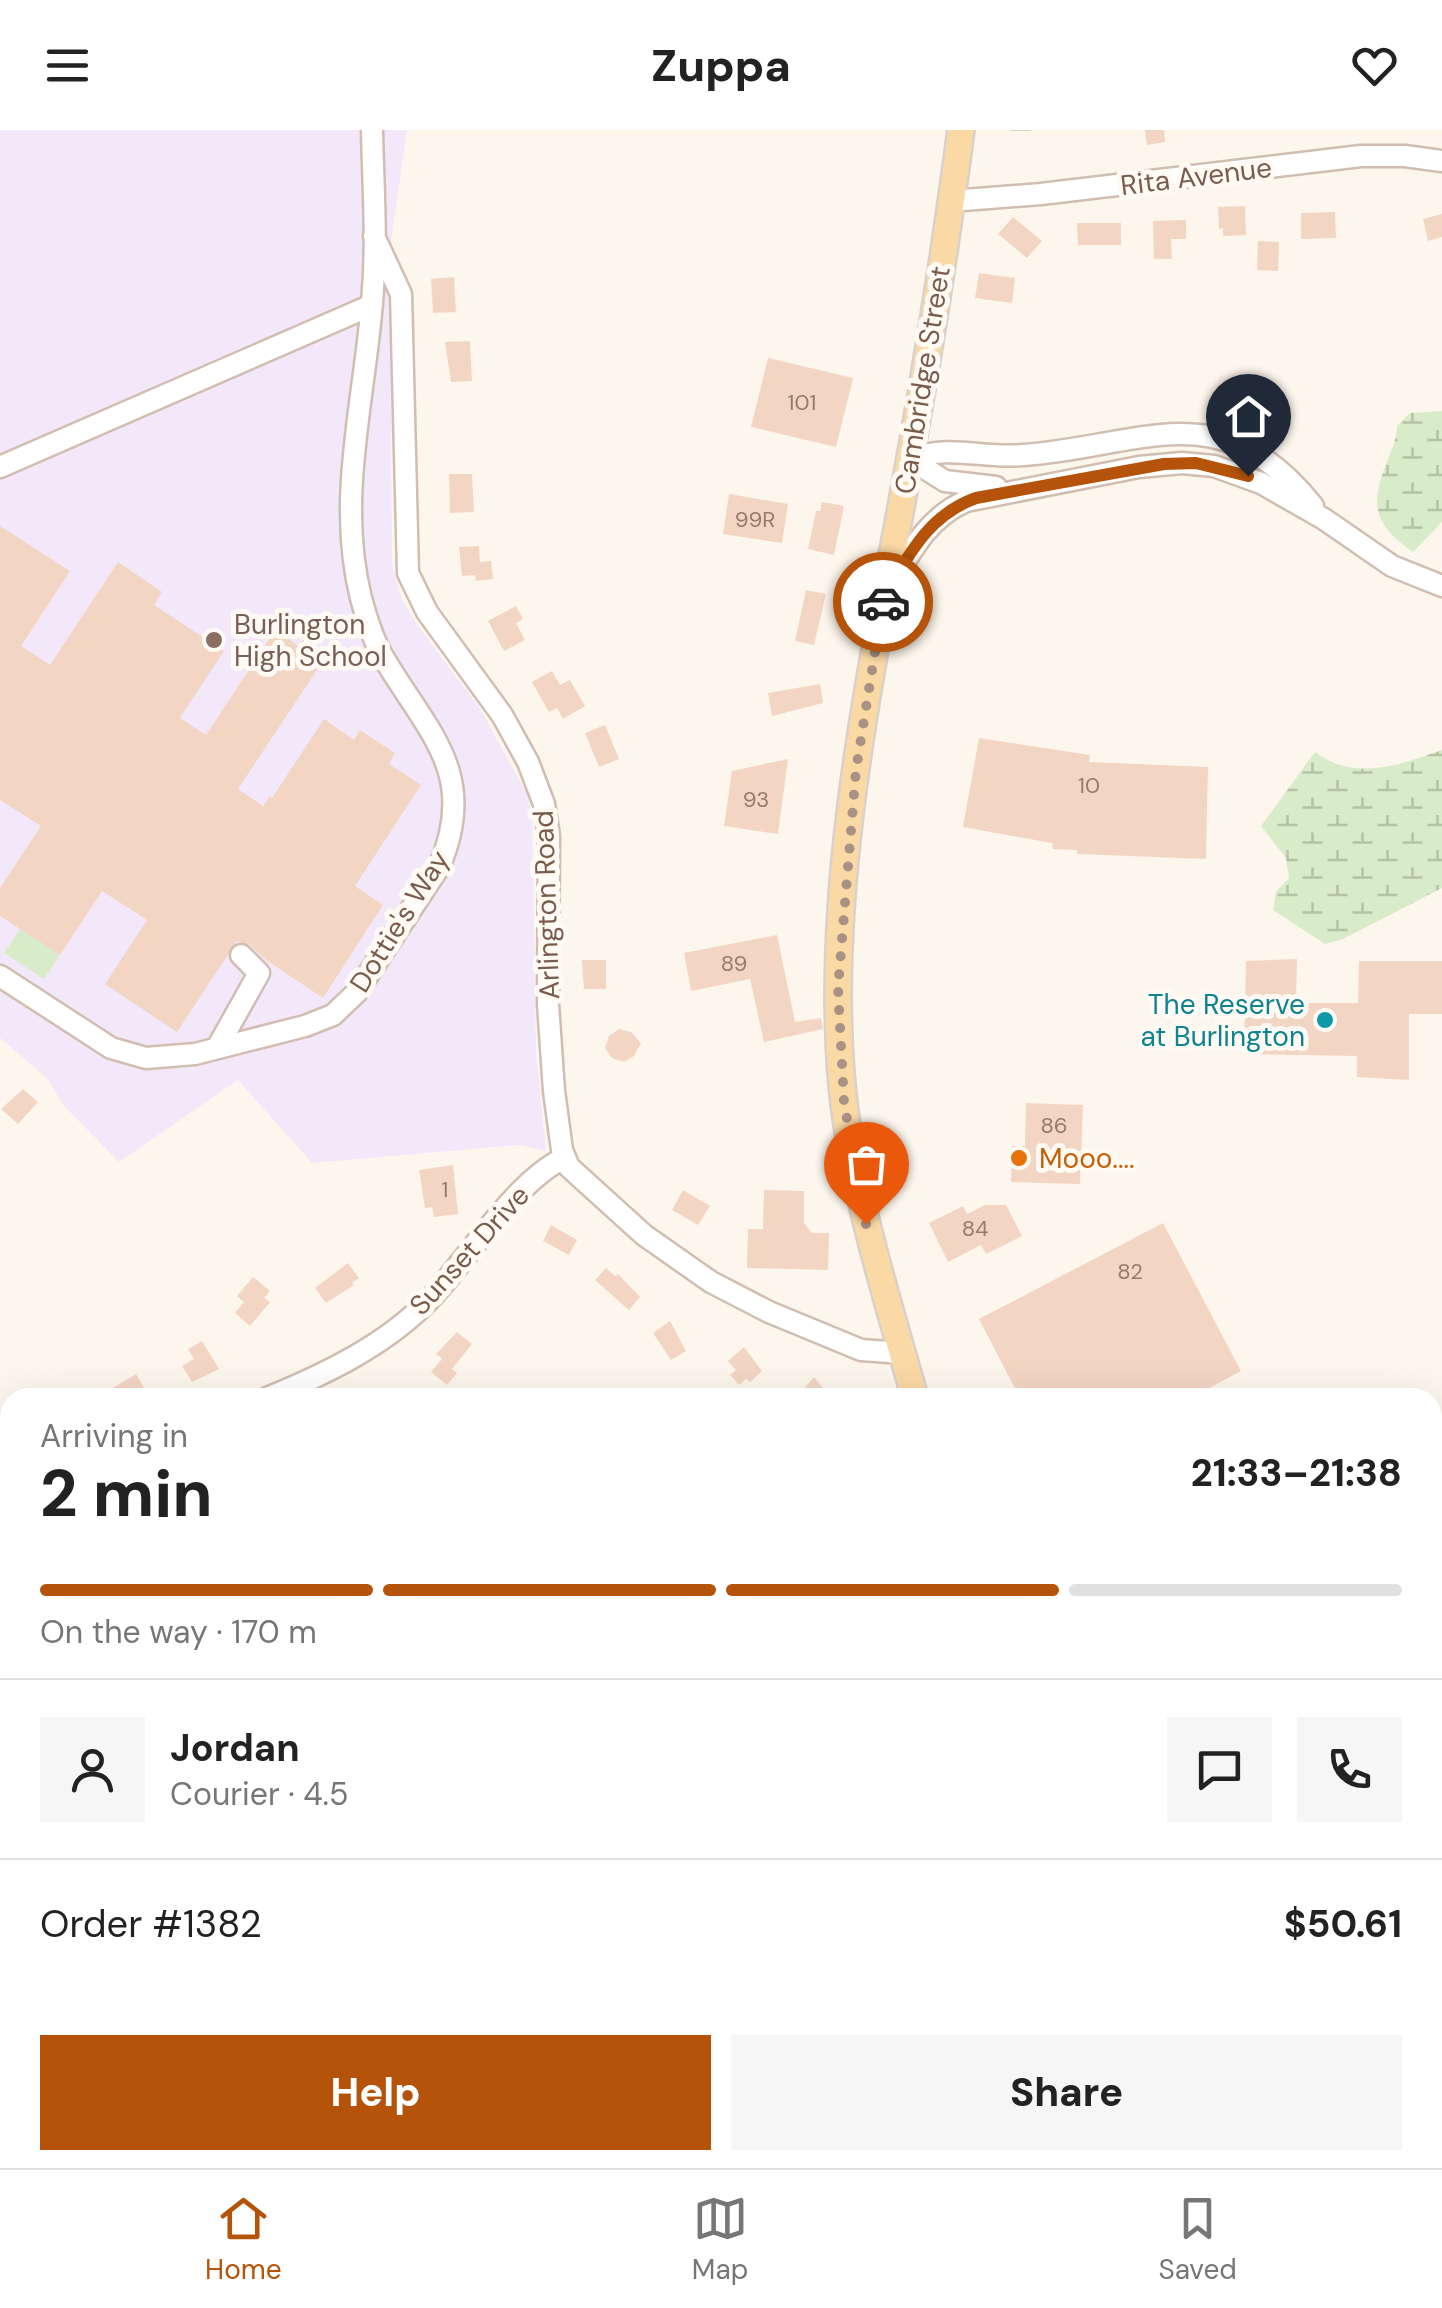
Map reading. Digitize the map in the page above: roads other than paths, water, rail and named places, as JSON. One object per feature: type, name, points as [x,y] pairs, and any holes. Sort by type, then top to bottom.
[{"type":"main road","name":"Cambridge Street","points":[[912,1388],[866,1224],[854,1166],[838,1022],[840,963],[856,770],[961,130]]},
{"type":"street","name":"Dottie's Way","points":[[0,976],[126,1054],[163,1058],[305,1026],[341,1009],[356,992],[424,892],[448,847],[455,803],[448,763],[434,734],[380,653],[357,577],[353,536],[354,439],[372,304],[372,130]]},
{"type":"street","name":"Rita Avenue","points":[[951,201],[1362,156],[1442,160]]},
{"type":"street","name":"Arlington Road","points":[[374,236],[401,294],[408,573],[427,612],[508,725],[535,777],[544,804],[549,836],[550,1021],[557,1122],[565,1158]]},
{"type":"street","points":[[0,467],[372,304]]},
{"type":"street","points":[[910,459],[940,450],[1002,456],[1034,454],[1152,433],[1191,432],[1231,442],[1270,463],[1293,482],[1324,519]]},
{"type":"street","points":[[910,459],[945,481],[1004,488],[1045,486]]},
{"type":"street","points":[[885,594],[924,531],[950,508],[976,498],[1140,467],[1196,463],[1248,476],[1324,519],[1392,566],[1442,586]]},
{"type":"street","points":[[217,1048],[259,973],[241,955]]},
{"type":"street","points":[[565,1158],[575,1172],[644,1235],[711,1282],[860,1350],[902,1352]]},
{"type":"street","name":"Sunset Drive","points":[[289,1388],[341,1364],[400,1325],[432,1296],[530,1182],[542,1170],[565,1158]]},
{"type":"place","name":"Burlington High School","points":[[214,640]]},
{"type":"place","name":"The Reserve at Burlington","points":[[1325,1020]]},
{"type":"place","name":"Mooo....","points":[[1019,1158]]}]
